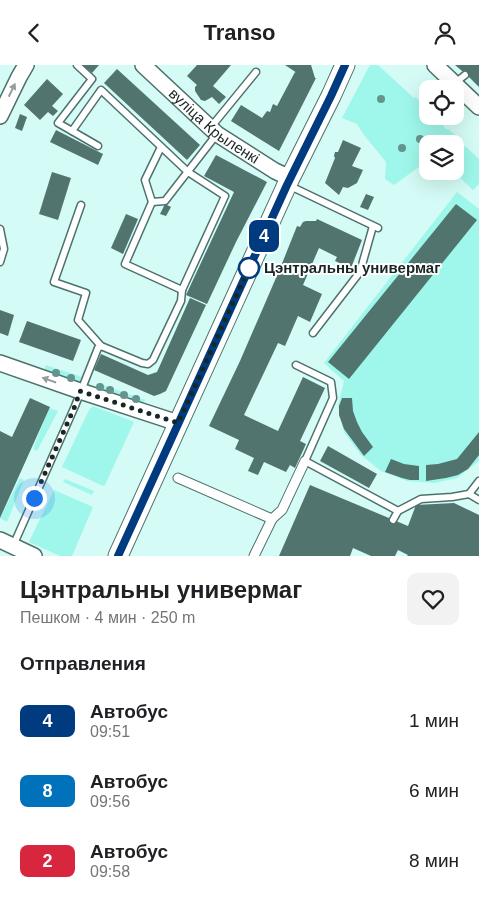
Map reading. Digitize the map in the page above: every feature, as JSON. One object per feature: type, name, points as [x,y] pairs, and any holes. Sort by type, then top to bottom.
[{"type":"main road","points":[[118,556],[289,181],[345,65]]},
{"type":"street","points":[[0,116],[26,65]]},
{"type":"street","name":"вуліца Крыленкі","points":[[143,65],[214,131],[289,181]]},
{"type":"street","points":[[435,65],[460,79],[479,107]]},
{"type":"street","points":[[0,363],[178,423]]},
{"type":"street","points":[[254,556],[272,519],[282,510],[305,461]]},
{"type":"street","points":[[178,478],[272,519]]},
{"type":"street","points":[[6,543],[31,556]]},
{"type":"lane","points":[[76,65],[92,79],[58,123],[98,146]]},
{"type":"lane","points":[[152,202],[165,201],[188,172],[214,131],[256,72]]},
{"type":"lane","points":[[72,131],[101,90],[188,172],[225,196],[182,290],[181,301],[158,352],[154,360],[148,364],[101,346],[78,320],[86,293],[54,282],[81,205]]},
{"type":"lane","points":[[161,147],[145,180],[152,202],[125,264],[182,290]]},
{"type":"lane","name":"вуліца Крыленкі","points":[[289,181],[376,227],[360,272],[313,333]]},
{"type":"lane","points":[[0,229],[4,249],[0,262]]},
{"type":"lane","points":[[6,543],[75,406],[98,348],[101,346]]},
{"type":"lane","points":[[296,365],[331,382],[333,398],[305,461],[398,511]]},
{"type":"lane","points":[[469,494],[479,481]]},
{"type":"lane","points":[[393,520],[398,511],[421,499],[469,494],[479,500]]},
{"type":"green space","points":[[370,65],[378,65],[414,98],[416,97],[419,100],[419,125],[442,125],[455,135],[419,135],[419,167],[394,185],[385,179],[386,162],[357,124],[342,118]]},
{"type":"green space","points":[[464,147],[479,159],[479,184],[473,190],[462,180],[464,180]]},
{"type":"green space","points":[[457,192],[479,209],[479,461],[457,478],[435,483],[407,481],[381,471],[361,455],[344,432],[338,406],[344,381],[324,363]]},
{"type":"green space","points":[[46,365],[82,377],[77,383],[43,374]]},
{"type":"green space","points":[[100,384],[145,400],[143,404],[97,389]]},
{"type":"green space","points":[[93,406],[134,422],[103,486],[62,467],[89,410]]},
{"type":"green space","points":[[49,408],[58,411],[37,451],[33,449]]},
{"type":"green space","points":[[20,478],[24,480],[7,522],[0,518]]},
{"type":"green space","points":[[65,479],[94,491],[92,495],[63,482]]},
{"type":"green space","points":[[54,490],[93,507],[72,556],[60,556],[29,542]]},
{"type":"building","points":[[83,65],[99,65],[92,73]]},
{"type":"building","points":[[197,65],[231,65],[213,86],[226,97],[219,104],[212,97],[205,101],[201,100],[195,91],[197,85],[187,76]]},
{"type":"building","points":[[285,65],[311,65],[316,78],[279,151],[231,121],[241,105],[262,118],[267,111],[270,112],[273,104],[277,106],[295,72],[297,73]]},
{"type":"building","points":[[455,65],[479,65],[479,87],[468,76]]},
{"type":"building","points":[[117,69],[200,145],[187,160],[104,83]]},
{"type":"building","points":[[47,79],[63,94],[52,106],[58,111],[53,116],[48,112],[40,120],[24,105]]},
{"type":"building","points":[[20,114],[27,117],[22,131],[15,128]]},
{"type":"building","points":[[56,130],[103,154],[98,165],[50,142]]},
{"type":"building","points":[[343,140],[361,148],[352,166],[363,170],[357,183],[348,188],[343,187],[339,195],[325,183],[335,158],[335,152],[338,152]]},
{"type":"building","points":[[216,155],[267,182],[207,304],[186,295],[234,192],[204,176]]},
{"type":"building","points":[[52,172],[71,178],[58,220],[39,214]]},
{"type":"building","points":[[366,194],[374,197],[368,210],[360,207]]},
{"type":"building","points":[[165,204],[171,207],[166,216],[160,214]]},
{"type":"building","points":[[456,204],[477,220],[349,379],[328,362]]},
{"type":"building","points":[[126,214],[138,219],[123,254],[111,248]]},
{"type":"building","points":[[317,219],[362,240],[351,268],[335,261],[337,257],[319,248],[303,285],[322,294],[310,322],[298,316],[285,346],[278,343],[244,415],[278,431],[303,377],[325,388],[300,441],[306,444],[295,468],[290,465],[286,472],[264,462],[258,475],[248,471],[254,458],[235,449],[239,440],[209,426],[240,361],[297,226],[300,227],[303,222],[316,221]]},
{"type":"building","points":[[190,298],[206,305],[166,391],[154,396],[94,370],[101,354],[148,375],[157,372]]},
{"type":"building","points":[[0,310],[14,315],[8,336],[0,333]]},
{"type":"building","points":[[27,321],[81,340],[73,361],[19,342]]},
{"type":"building","points":[[30,398],[50,407],[0,518],[0,431],[12,437]]},
{"type":"building","points":[[342,398],[352,398],[353,411],[357,422],[373,447],[364,456],[344,429],[339,415],[339,406]]},
{"type":"building","points":[[479,432],[479,455],[468,469],[458,475],[426,481],[426,465],[457,459]]},
{"type":"building","points":[[328,446],[377,474],[369,488],[320,461]]},
{"type":"building","points":[[391,459],[404,464],[419,466],[419,480],[410,480],[385,472]]},
{"type":"building","points":[[310,485],[408,526],[416,505],[454,503],[479,515],[479,556],[407,556],[398,550],[395,556],[371,556],[353,548],[350,556],[279,556]]},
{"type":"bus line","name":"4","points":[[118,556],[287,185],[345,65]]},
{"type":"place","name":"Цэнтральны универмаг","points":[[249,268]]},
{"type":"route","points":[[34,498],[80,391],[178,423],[249,268]]}]
